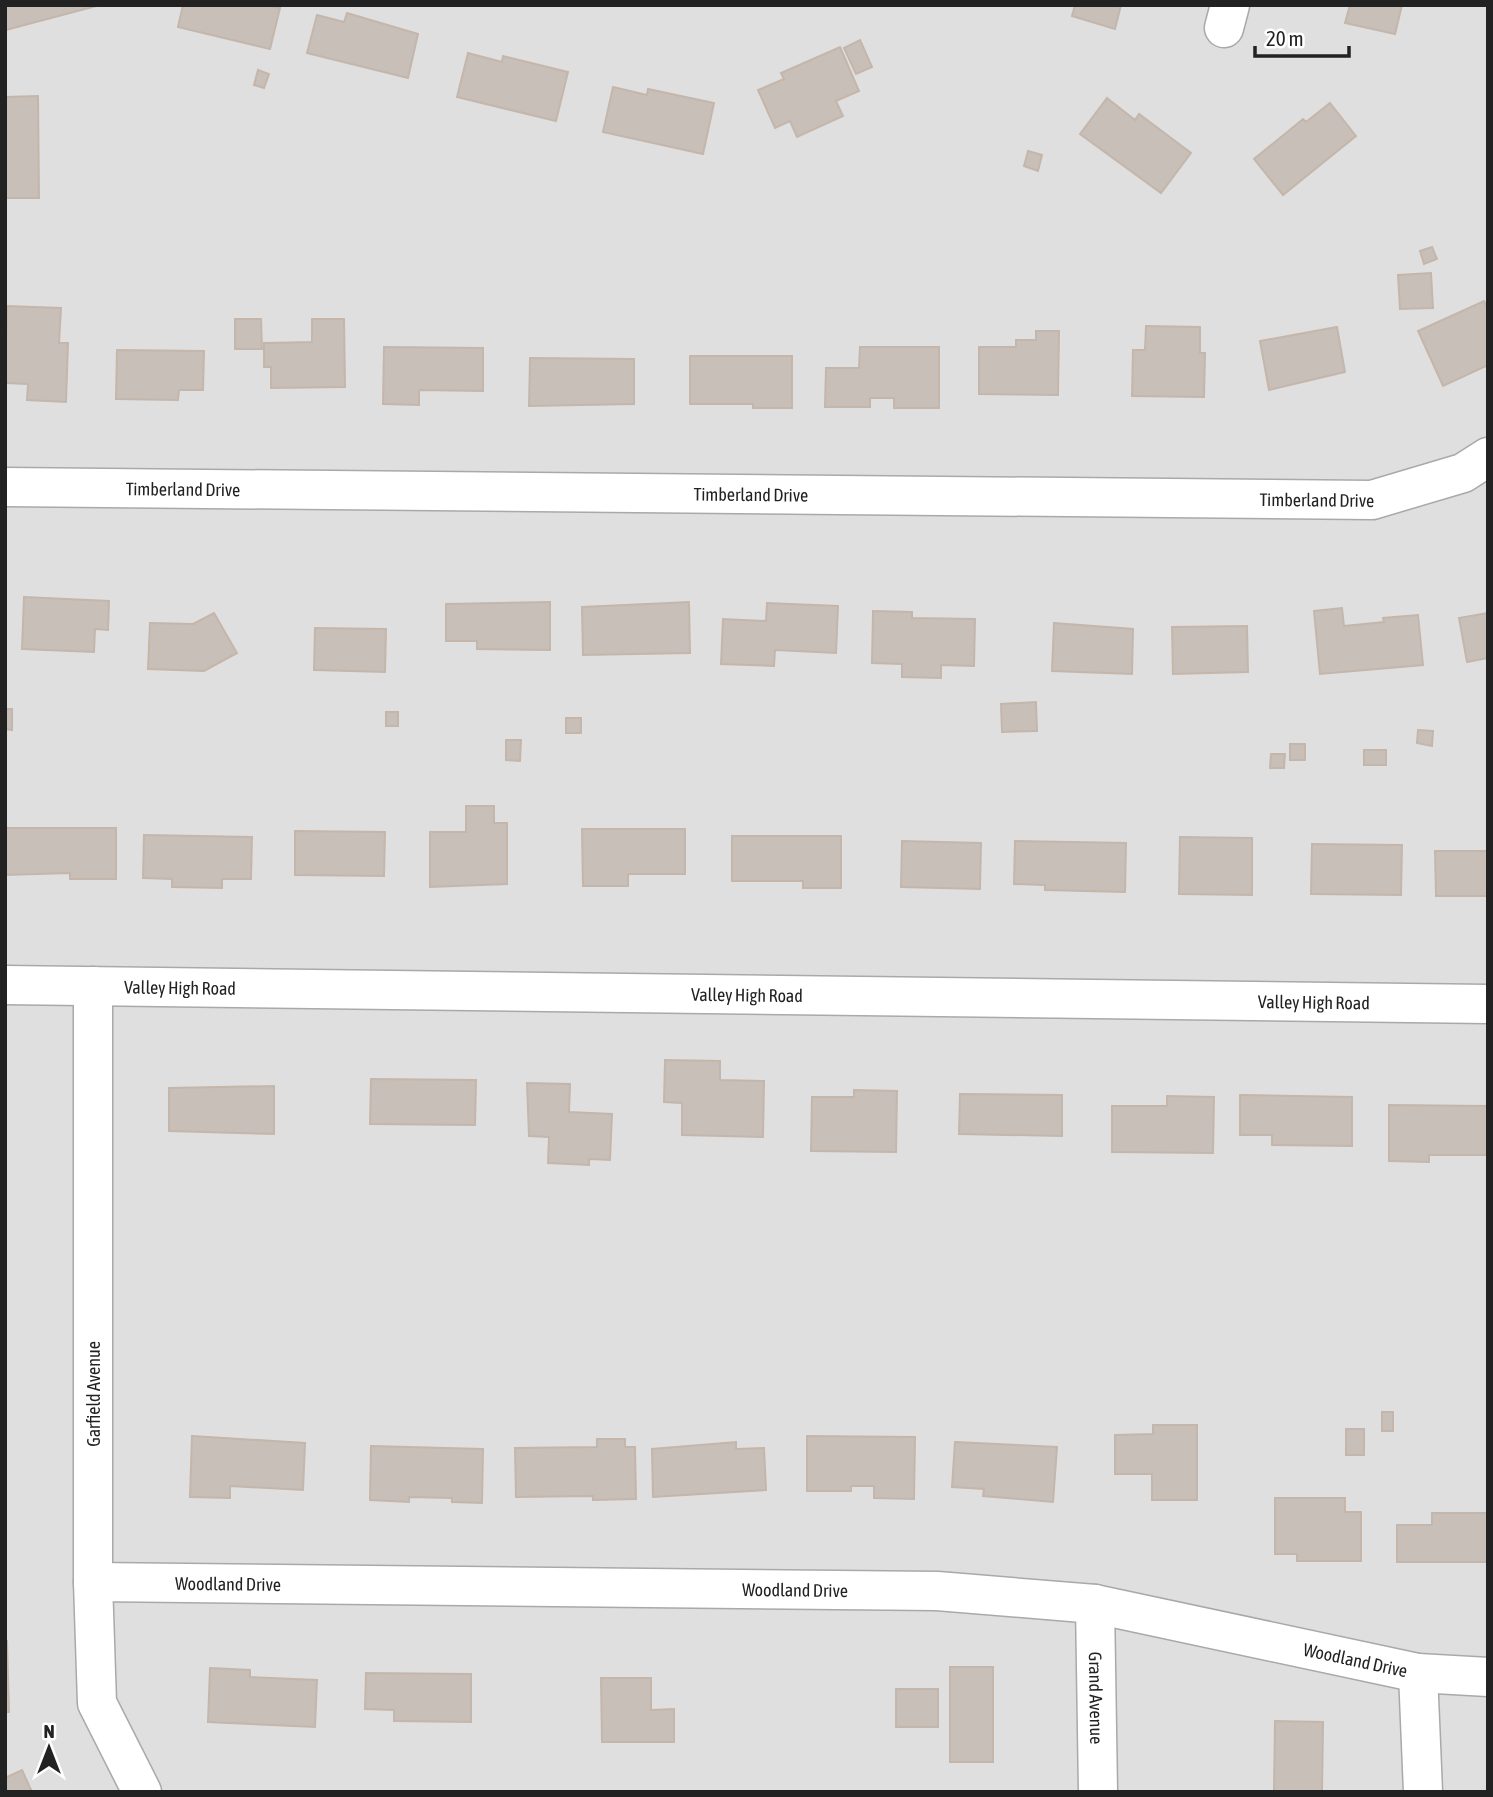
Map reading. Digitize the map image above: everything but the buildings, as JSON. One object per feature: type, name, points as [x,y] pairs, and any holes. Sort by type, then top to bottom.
[{"type":"street","name":"Timberland Drive","points":[[5,487],[1372,500],[1463,473],[1488,457]]},
{"type":"street","name":"Valley High Road","points":[[5,985],[1488,1004]]},
{"type":"street","name":"Garfield Avenue","points":[[93,986],[93,1582],[97,1703],[142,1792]]},
{"type":"street","name":"Woodland Drive","points":[[93,1582],[937,1591],[1095,1604],[1418,1673],[1488,1677]]},
{"type":"street","name":"Grand Avenue","points":[[1095,1604],[1098,1792]]},
{"type":"street","points":[[1418,1673],[1423,1792]]},
{"type":"shaded area","points":[[5,5],[1488,5],[1488,1792],[5,1792]]}]
